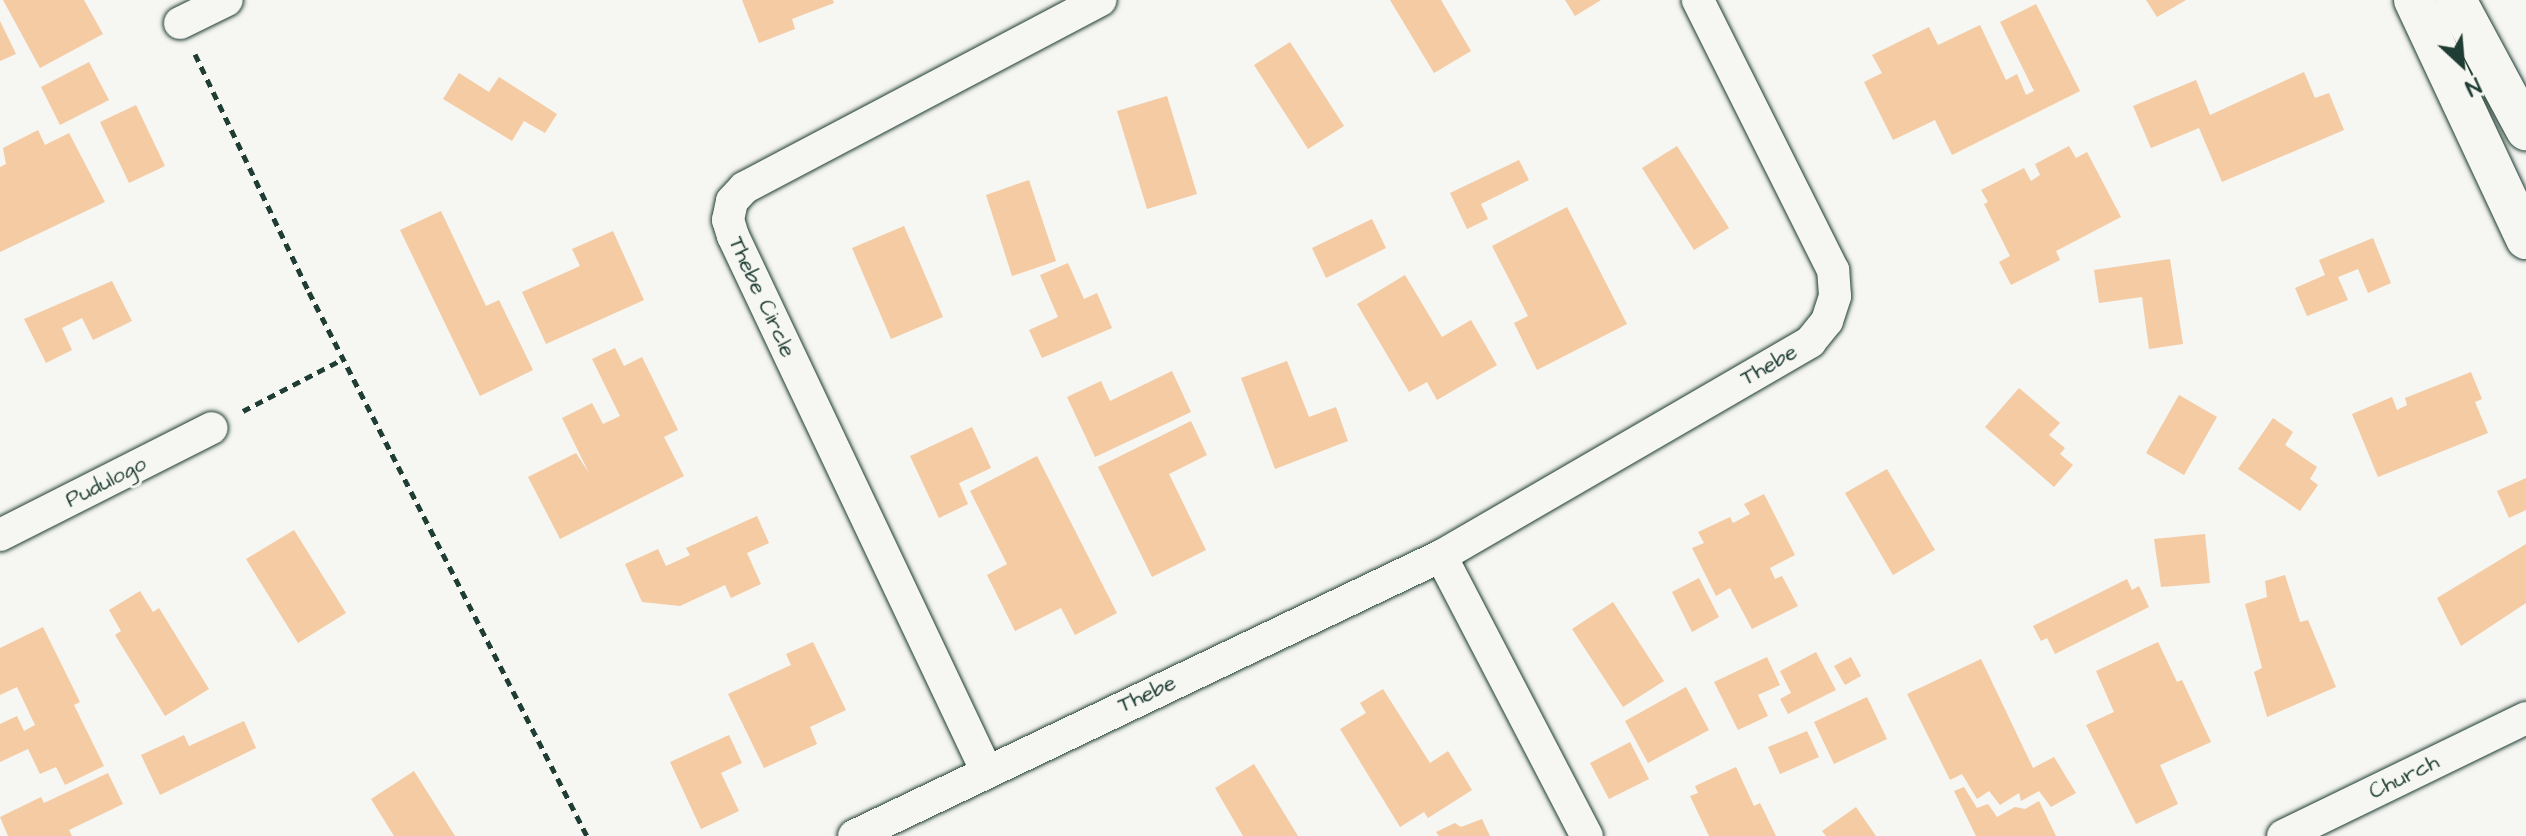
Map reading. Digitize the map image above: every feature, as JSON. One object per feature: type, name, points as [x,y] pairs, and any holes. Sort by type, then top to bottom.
[{"type":"street","points":[[180,23],[227,0]]},
{"type":"street","name":"Thebe Circle","points":[[986,770],[728,220],[732,201],[744,188],[1100,0]]},
{"type":"street","name":"Thebe","points":[[854,836],[986,770],[1441,556],[1810,342],[1827,321],[1835,296],[1833,270],[1698,0]]},
{"type":"street","points":[[2414,0],[2526,239]]},
{"type":"street","points":[[2456,0],[2526,130]]},
{"type":"street","name":"Pudulogo","points":[[0,535],[212,428]]},
{"type":"street","points":[[1441,556],[1587,836]]},
{"type":"street","name":"Church","points":[[2283,836],[2526,718]]},
{"type":"path","points":[[180,23],[309,292],[587,836]]},
{"type":"path","points":[[212,428],[345,358]]},
{"type":"building","points":[[3,0],[84,0],[103,34],[40,68]]},
{"type":"building","points":[[742,0],[833,0],[834,3],[792,19],[795,29],[759,43]]},
{"type":"building","points":[[1390,0],[1441,0],[1471,51],[1434,73]]},
{"type":"building","points":[[1565,0],[1601,0],[1575,16]]},
{"type":"building","points":[[2146,0],[2186,0],[2157,17]]},
{"type":"building","points":[[2036,4],[2080,91],[1952,155],[1935,120],[1893,140],[1864,82],[1882,73],[1872,55],[1929,27],[1938,45],[1980,25],[2006,80],[2017,74],[2026,95],[2034,91],[2000,22]]},
{"type":"building","points":[[0,21],[16,54],[0,61]]},
{"type":"building","points":[[1290,42],[1344,126],[1308,149],[1254,65]]},
{"type":"building","points":[[89,62],[109,100],[60,125],[41,87]]},
{"type":"building","points":[[2304,72],[2315,98],[2329,93],[2344,130],[2222,182],[2199,128],[2151,148],[2133,106],[2196,80],[2210,115]]},
{"type":"building","points":[[459,73],[489,92],[499,77],[557,114],[545,133],[524,121],[512,141],[443,99]]},
{"type":"building","points":[[1167,96],[1197,194],[1147,209],[1117,111]]},
{"type":"building","points":[[136,105],[165,166],[129,183],[100,122]]},
{"type":"building","points":[[38,130],[45,145],[69,133],[105,202],[0,252],[0,167],[6,164],[3,148]]},
{"type":"building","points":[[1677,146],[1729,228],[1694,250],[1642,168]]},
{"type":"building","points":[[2069,146],[2076,158],[2087,152],[2121,217],[2056,251],[2060,260],[2011,285],[1999,262],[2010,256],[1984,204],[1988,202],[1981,190],[2024,168],[2031,181],[2040,175],[2035,164]]},
{"type":"building","points":[[1519,160],[1529,180],[1481,204],[1488,219],[1467,229],[1450,193]]},
{"type":"building","points":[[1029,180],[1056,261],[1012,276],[986,195]]},
{"type":"building","points":[[1567,207],[1627,324],[1537,370],[1514,323],[1528,316],[1492,246]]},
{"type":"building","points":[[441,211],[486,306],[499,300],[533,370],[480,396],[400,230]]},
{"type":"building","points":[[1372,219],[1386,248],[1326,278],[1312,248]]},
{"type":"building","points":[[904,226],[943,317],[891,339],[852,248]]},
{"type":"building","points":[[613,231],[644,300],[546,344],[522,292],[580,266],[572,249]]},
{"type":"building","points":[[2373,238],[2391,283],[2368,293],[2358,269],[2338,277],[2348,300],[2307,316],[2295,288],[2325,275],[2319,260]]},
{"type":"building","points":[[2170,259],[2183,344],[2149,349],[2142,297],[2099,303],[2094,270]]},
{"type":"building","points":[[1068,263],[1084,299],[1097,293],[1112,328],[1042,358],[1029,330],[1058,317],[1040,275]]},
{"type":"building","points":[[1405,275],[1442,337],[1471,320],[1497,365],[1437,400],[1427,382],[1409,392],[1357,304]]},
{"type":"building","points":[[112,281],[132,321],[93,340],[82,318],[62,328],[72,350],[46,363],[24,319]]},
{"type":"building","points":[[615,348],[624,366],[642,357],[678,430],[664,437],[684,476],[560,539],[528,477],[576,453],[589,473],[562,418],[592,403],[603,424],[620,416],[592,359]]},
{"type":"building","points":[[1287,361],[1309,417],[1336,407],[1348,441],[1275,469],[1241,378]]},
{"type":"building","points":[[1172,371],[1191,412],[1095,457],[1067,397],[1101,381],[1110,401]]},
{"type":"building","points":[[2471,372],[2482,399],[2475,402],[2488,433],[2378,477],[2352,414],[2392,397],[2397,410],[2407,405],[2405,398]]},
{"type":"building","points":[[2019,388],[2060,423],[2049,435],[2065,448],[2060,454],[2073,465],[2054,487],[1985,427]]},
{"type":"building","points":[[2179,395],[2217,417],[2184,475],[2146,453]]},
{"type":"building","points":[[2273,418],[2293,432],[2285,445],[2317,467],[2310,479],[2318,485],[2300,511],[2238,469]]},
{"type":"building","points":[[1191,421],[1207,455],[1169,474],[1206,550],[1152,577],[1098,467]]},
{"type":"building","points":[[972,427],[991,468],[959,483],[968,504],[939,518],[910,456]]},
{"type":"building","points":[[1037,456],[1117,613],[1075,635],[1061,608],[1015,631],[987,575],[1007,564],[970,491]]},
{"type":"building","points":[[1887,469],[1935,550],[1893,575],[1845,493]]},
{"type":"building","points":[[2526,478],[2526,510],[2509,518],[2497,491]]},
{"type":"building","points":[[1764,494],[1795,555],[1770,568],[1775,579],[1782,576],[1798,606],[1752,629],[1730,588],[1716,596],[1692,548],[1704,543],[1698,532],[1730,517],[1733,523],[1750,514],[1744,504]]},
{"type":"building","points":[[757,516],[769,543],[747,553],[761,584],[731,598],[725,585],[680,606],[642,602],[625,564],[658,549],[666,566],[690,555],[686,548]]},
{"type":"building","points":[[294,530],[346,613],[298,643],[246,559]]},
{"type":"building","points":[[2205,534],[2210,583],[2161,587],[2154,539]]},
{"type":"building","points":[[2526,544],[2526,603],[2461,646],[2437,598]]},
{"type":"building","points":[[2285,575],[2300,622],[2308,620],[2336,687],[2267,717],[2254,672],[2262,668],[2245,604],[2267,597],[2265,581]]},
{"type":"building","points":[[1699,578],[1719,617],[1692,632],[1672,592]]},
{"type":"building","points":[[2127,579],[2132,590],[2139,586],[2149,607],[2055,654],[2047,638],[2041,641],[2033,626]]},
{"type":"building","points":[[140,591],[153,612],[159,608],[209,689],[165,716],[115,635],[121,631],[109,610]]},
{"type":"building","points":[[1613,602],[1664,681],[1623,707],[1572,629]]},
{"type":"building","points":[[43,627],[80,702],[74,705],[104,766],[65,785],[56,767],[40,774],[28,749],[0,762],[0,724],[17,716],[24,731],[35,725],[17,687],[0,695],[0,648]]},
{"type":"building","points":[[813,642],[846,710],[810,727],[817,744],[764,768],[728,694],[791,665],[786,654]]},
{"type":"building","points":[[2158,642],[2177,682],[2182,680],[2211,742],[2160,765],[2178,804],[2136,824],[2086,725],[2114,712],[2096,671]]},
{"type":"building","points":[[1816,652],[1836,690],[1788,714],[1780,699],[1791,693],[1780,671]]},
{"type":"building","points":[[1767,657],[1780,685],[1758,695],[1768,716],[1738,730],[1714,682]]},
{"type":"building","points":[[1851,657],[1861,676],[1845,685],[1834,666]]},
{"type":"building","points":[[1981,659],[2033,768],[2054,757],[2076,793],[2051,807],[2039,791],[2021,801],[2019,793],[2000,805],[1989,791],[1977,799],[1962,774],[1950,780],[1907,694]]},
{"type":"building","points":[[1686,687],[1709,730],[1648,763],[1625,721]]},
{"type":"building","points":[[1383,689],[1430,763],[1448,751],[1472,790],[1428,818],[1424,812],[1400,827],[1340,729],[1366,713],[1360,703]]},
{"type":"building","points":[[1867,697],[1887,739],[1834,764],[1814,722]]},
{"type":"building","points":[[244,721],[256,748],[160,795],[141,755],[184,735],[189,746]]},
{"type":"building","points":[[1807,731],[1819,757],[1780,774],[1768,747]]},
{"type":"building","points":[[729,735],[742,763],[721,773],[739,811],[701,829],[670,762]]},
{"type":"building","points":[[1630,742],[1649,779],[1609,799],[1590,763]]},
{"type":"building","points":[[1254,764],[1298,836],[1243,836],[1215,788]]},
{"type":"building","points":[[1736,767],[1754,806],[1760,803],[1776,836],[1709,836],[1690,796],[1698,793],[1695,786]]},
{"type":"building","points":[[414,771],[455,836],[394,836],[371,799]]},
{"type":"building","points":[[108,773],[123,804],[69,830],[72,836],[8,836],[0,817],[41,797],[44,803]]},
{"type":"building","points":[[1964,787],[1977,808],[1988,804],[1997,817],[2015,807],[2025,809],[2039,801],[2056,836],[1976,836],[1954,791]]},
{"type":"building","points":[[1856,807],[1876,836],[1826,836],[1822,831]]},
{"type":"building","points":[[1482,819],[1490,836],[1439,836],[1436,832],[1455,823],[1461,827]]}]
